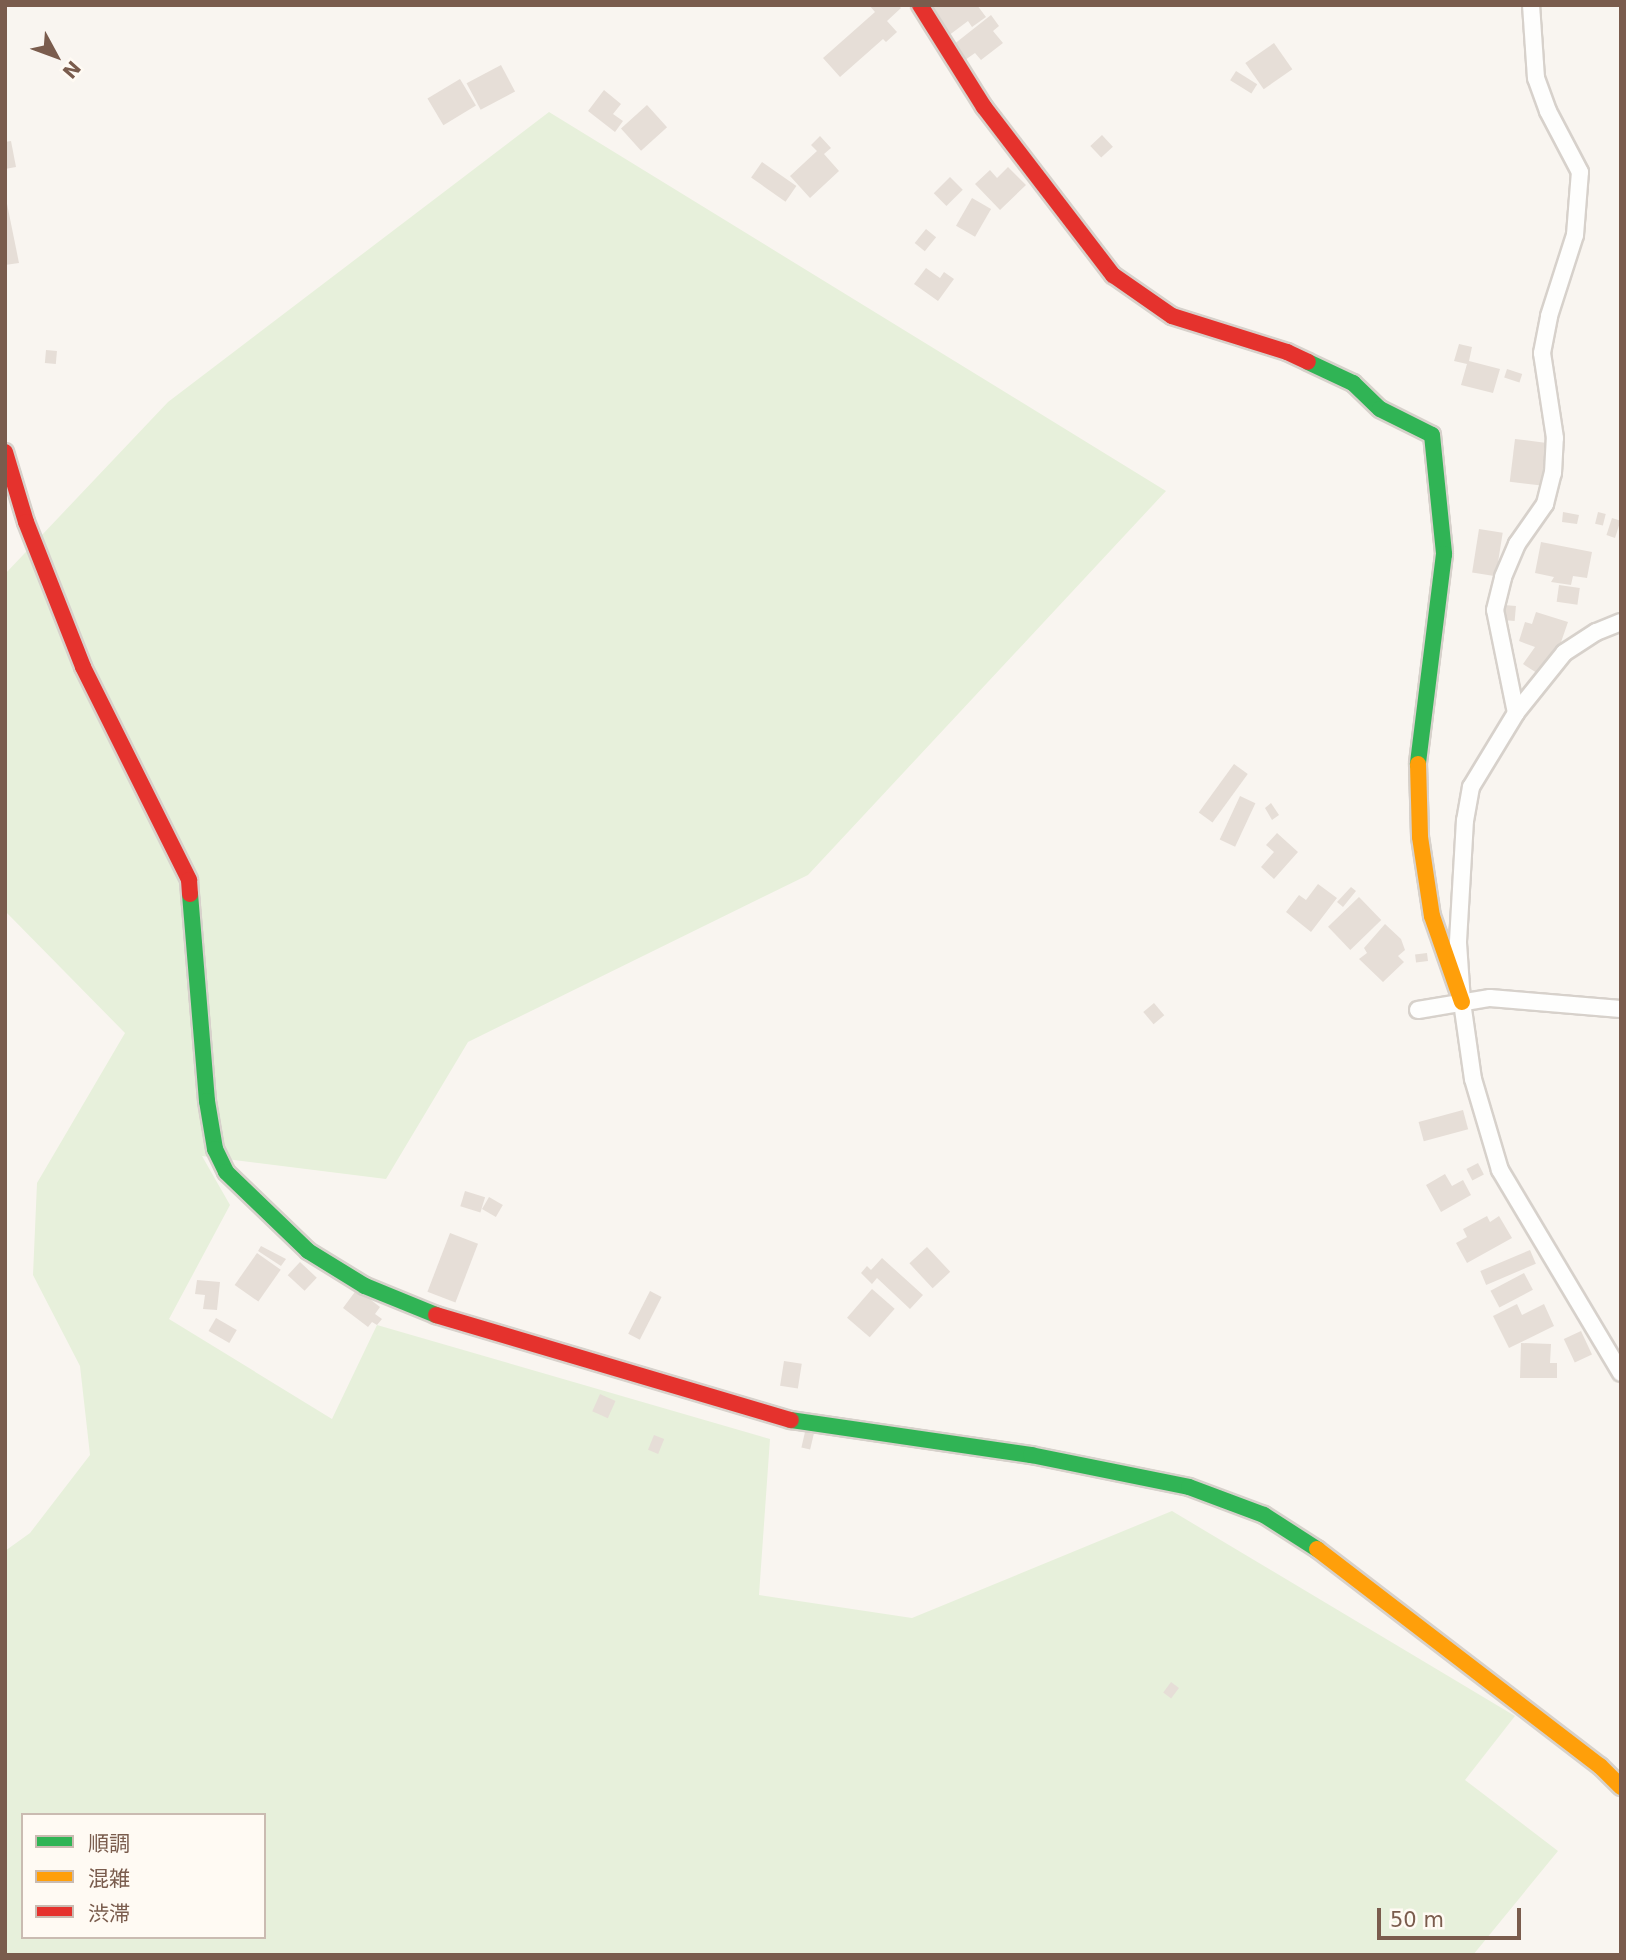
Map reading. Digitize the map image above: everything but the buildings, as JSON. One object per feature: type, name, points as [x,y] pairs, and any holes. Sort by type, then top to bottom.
[{"type":"street","points":[[920,5],[984,107],[1113,275],[1172,316],[1287,352],[1353,383],[1380,409],[1432,435],[1444,554],[1418,757],[1420,837],[1432,916],[1462,1002]]},
{"type":"street","points":[[1516,713],[1495,610],[1503,577],[1517,544],[1545,504],[1553,473],[1555,438],[1542,353],[1549,316],[1575,235],[1580,172],[1548,111],[1536,78],[1531,5]]},
{"type":"street","points":[[5,452],[26,522],[83,667],[189,880],[207,1101],[215,1149],[226,1172],[308,1251],[365,1286],[447,1320],[797,1422],[1031,1455],[1137,1476],[1189,1487],[1264,1515],[1331,1558],[1600,1766],[1621,1787]]},
{"type":"street","points":[[1621,622],[1596,632],[1564,653],[1516,713],[1471,787],[1465,820],[1458,943],[1462,1002],[1474,1079],[1500,1170],[1621,1373]]},
{"type":"street","points":[[1418,1010],[1490,998],[1621,1009]]},
{"type":"green space","points":[[549,112],[1166,491],[808,875],[468,1042],[386,1179],[202,1156],[230,1205],[169,1319],[332,1419],[377,1325],[770,1439],[759,1595],[912,1618],[1172,1511],[1515,1716],[1465,1780],[1558,1851],[1473,1955],[5,1955],[5,1551],[30,1533],[90,1455],[80,1366],[33,1275],[37,1183],[125,1033],[5,911],[5,574],[168,402]]},
{"type":"traffic: fast","points":[[1308,362],[1353,383],[1380,409],[1432,435],[1444,554],[1418,764]]},
{"type":"traffic: fast","points":[[190,894],[207,1101],[215,1149],[226,1172],[308,1251],[365,1286],[436,1315]]},
{"type":"traffic: fast","points":[[791,1420],[1031,1455],[1189,1487],[1264,1515],[1317,1549]]},
{"type":"traffic: slow","points":[[1418,764],[1420,837],[1432,916],[1462,1002]]},
{"type":"traffic: slow","points":[[1317,1549],[1600,1766],[1621,1787]]},
{"type":"traffic: jam","points":[[920,5],[984,107],[1113,275],[1172,316],[1287,352],[1308,362]]},
{"type":"traffic: jam","points":[[5,452],[26,522],[83,667],[189,880],[190,894]]},
{"type":"traffic: jam","points":[[436,1315],[791,1420]]}]
